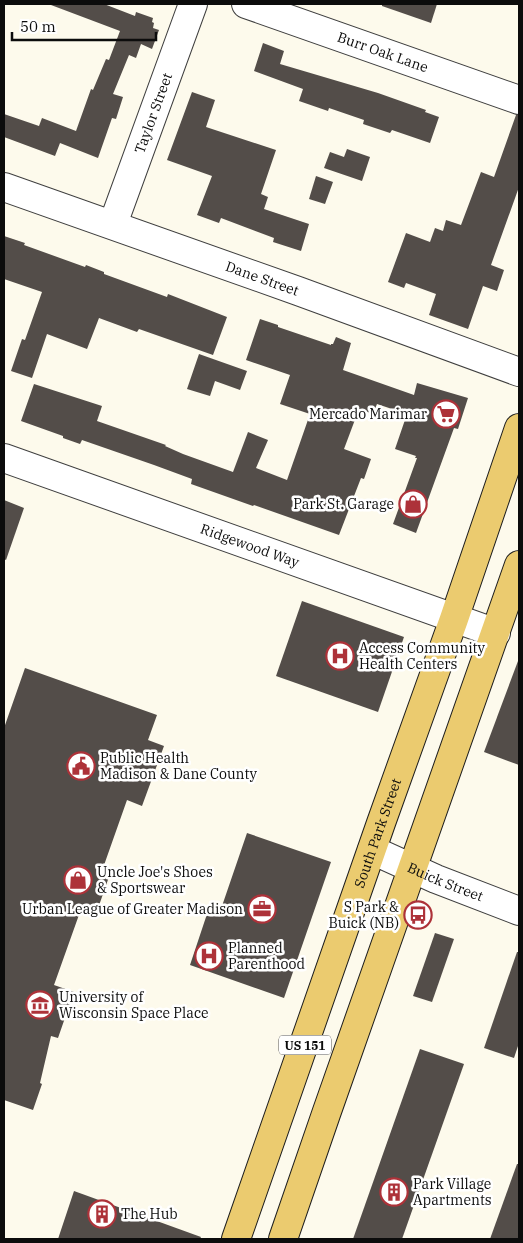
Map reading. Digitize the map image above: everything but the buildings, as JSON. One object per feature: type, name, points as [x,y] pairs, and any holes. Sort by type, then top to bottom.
[{"type":"main road","name":"South Park Street","points":[[236,1239],[519,428]]},
{"type":"main road","name":"US 151","points":[[283,1239],[359,1015],[519,565]]},
{"type":"street","name":"Taylor Street","points":[[113,224],[193,4]]},
{"type":"street","name":"Burr Oak Lane","points":[[246,4],[519,100]]},
{"type":"street","name":"Dane Street","points":[[4,187],[113,224],[519,372]]},
{"type":"street","name":"Ridgewood Way","points":[[4,458],[496,633]]},
{"type":"street","name":"Buick Street","points":[[372,850],[436,879],[519,911]]},
{"type":"place","name":"Mercado Marimar","points":[[446,414]]},
{"type":"place","name":"Park St. Garage","points":[[413,504]]},
{"type":"place","name":"Access Community Health Centers","points":[[340,656]]},
{"type":"place","name":"Public Health Madison & Dane County","points":[[81,766]]},
{"type":"place","name":"Uncle Joe's Shoes & Sportswear","points":[[78,880]]},
{"type":"place","name":"Urban League of Greater Madison","points":[[262,909]]},
{"type":"place","name":"S Park & Buick (NB)","points":[[418,915]]},
{"type":"place","name":"Planned Parenthood","points":[[209,956]]},
{"type":"place","name":"University of Wisconsin Space Place","points":[[40,1005]]},
{"type":"place","name":"Park Village Apartments","points":[[394,1192]]},
{"type":"place","name":"The Hub","points":[[102,1214]]}]
